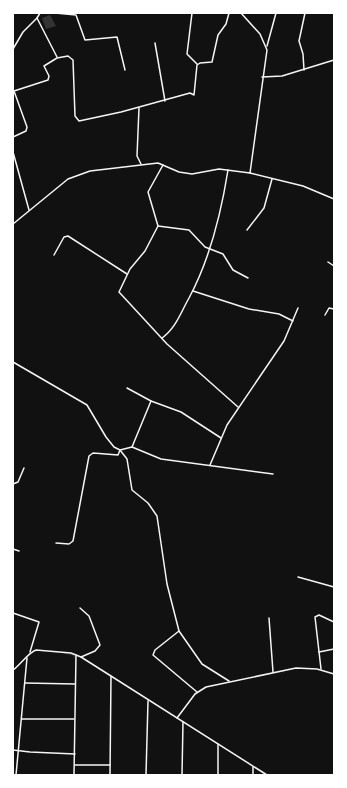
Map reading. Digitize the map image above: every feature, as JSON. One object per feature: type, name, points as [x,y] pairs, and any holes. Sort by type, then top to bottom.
[{"type":"street","points":[[13,49],[24,32],[40,13]]},
{"type":"street","points":[[55,13],[63,15],[76,15],[85,40],[117,37],[125,70]]},
{"type":"street","points":[[192,13],[187,56],[197,64],[212,62],[218,35],[226,24],[229,13]]},
{"type":"street","points":[[241,13],[260,34],[266,48],[267,55],[262,77],[250,173]]},
{"type":"street","points":[[266,48],[276,13]]},
{"type":"street","points":[[304,70],[304,54],[299,41],[305,13]]},
{"type":"street","points":[[37,18],[57,58]]},
{"type":"street","points":[[155,43],[165,101]]},
{"type":"street","points":[[13,137],[26,130],[27,127],[14,91],[48,80],[49,76],[44,66],[57,58],[68,56],[73,60],[74,103],[77,120],[82,121],[139,108],[190,93],[194,95],[197,64]]},
{"type":"street","points":[[262,77],[282,76],[334,60]]},
{"type":"street","points":[[139,108],[137,156],[141,165]]},
{"type":"street","points":[[13,152],[30,210]]},
{"type":"street","points":[[13,224],[71,176],[97,170],[158,163],[179,172],[192,174],[212,170],[228,170],[250,173],[303,186],[334,199]]},
{"type":"street","points":[[162,165],[148,192],[158,226],[145,251],[127,274],[119,292],[162,338],[225,397],[238,407]]},
{"type":"street","points":[[162,338],[174,327],[193,291],[211,249],[228,170]]},
{"type":"street","points":[[247,230],[264,208],[272,179]]},
{"type":"street","points":[[158,226],[189,230],[204,247],[223,254],[233,270],[248,278]]},
{"type":"street","points":[[54,255],[64,237],[68,236],[127,274]]},
{"type":"street","points":[[328,262],[334,266]]},
{"type":"street","points":[[193,291],[249,309],[279,314],[293,321]]},
{"type":"street","points":[[210,465],[221,438],[238,407],[284,341],[298,308]]},
{"type":"street","points":[[325,315],[329,308],[334,309]]},
{"type":"street","points":[[13,362],[87,405],[106,437],[127,459],[132,490],[148,503],[157,516],[167,584],[179,631],[202,664],[229,682]]},
{"type":"street","points":[[128,388],[151,401],[181,412],[221,438]]},
{"type":"street","points":[[132,447],[151,401]]},
{"type":"street","points":[[56,543],[69,544],[73,541],[89,456],[93,453],[118,455],[120,450],[132,447],[161,460],[273,474]]},
{"type":"street","points":[[13,484],[18,482],[24,468]]},
{"type":"street","points":[[13,549],[19,551]]},
{"type":"street","points":[[298,577],[334,587]]},
{"type":"street","points":[[80,608],[89,616],[100,645],[95,651],[81,657]]},
{"type":"street","points":[[13,613],[39,622],[27,658],[16,775]]},
{"type":"street","points":[[321,670],[316,616],[319,615],[334,622]]},
{"type":"street","points":[[269,618],[273,672]]},
{"type":"street","points":[[179,631],[155,650],[153,655],[197,692]]},
{"type":"street","points":[[30,652],[39,650],[81,657],[148,701],[267,775]]},
{"type":"street","points":[[319,652],[334,650]]},
{"type":"street","points":[[74,775],[76,655]]},
{"type":"street","points":[[13,670],[27,658]]},
{"type":"street","points":[[177,718],[197,692],[206,687],[296,668],[321,670],[334,674]]},
{"type":"street","points":[[110,676],[110,775]]},
{"type":"street","points":[[25,683],[76,684]]},
{"type":"street","points":[[146,775],[148,701]]},
{"type":"street","points":[[22,719],[75,719]]},
{"type":"street","points":[[182,775],[183,722]]},
{"type":"street","points":[[218,744],[218,775]]},
{"type":"street","points":[[13,750],[75,754]]},
{"type":"street","points":[[75,765],[110,765]]},
{"type":"street","points":[[253,767],[253,775]]},
{"type":"shaded area","points":[[50,15],[56,26],[46,29],[42,18]]},
{"type":"waterway","points":[[242,15],[255,29]]},
{"type":"waterway","points":[[63,653],[73,655],[75,658]]}]
